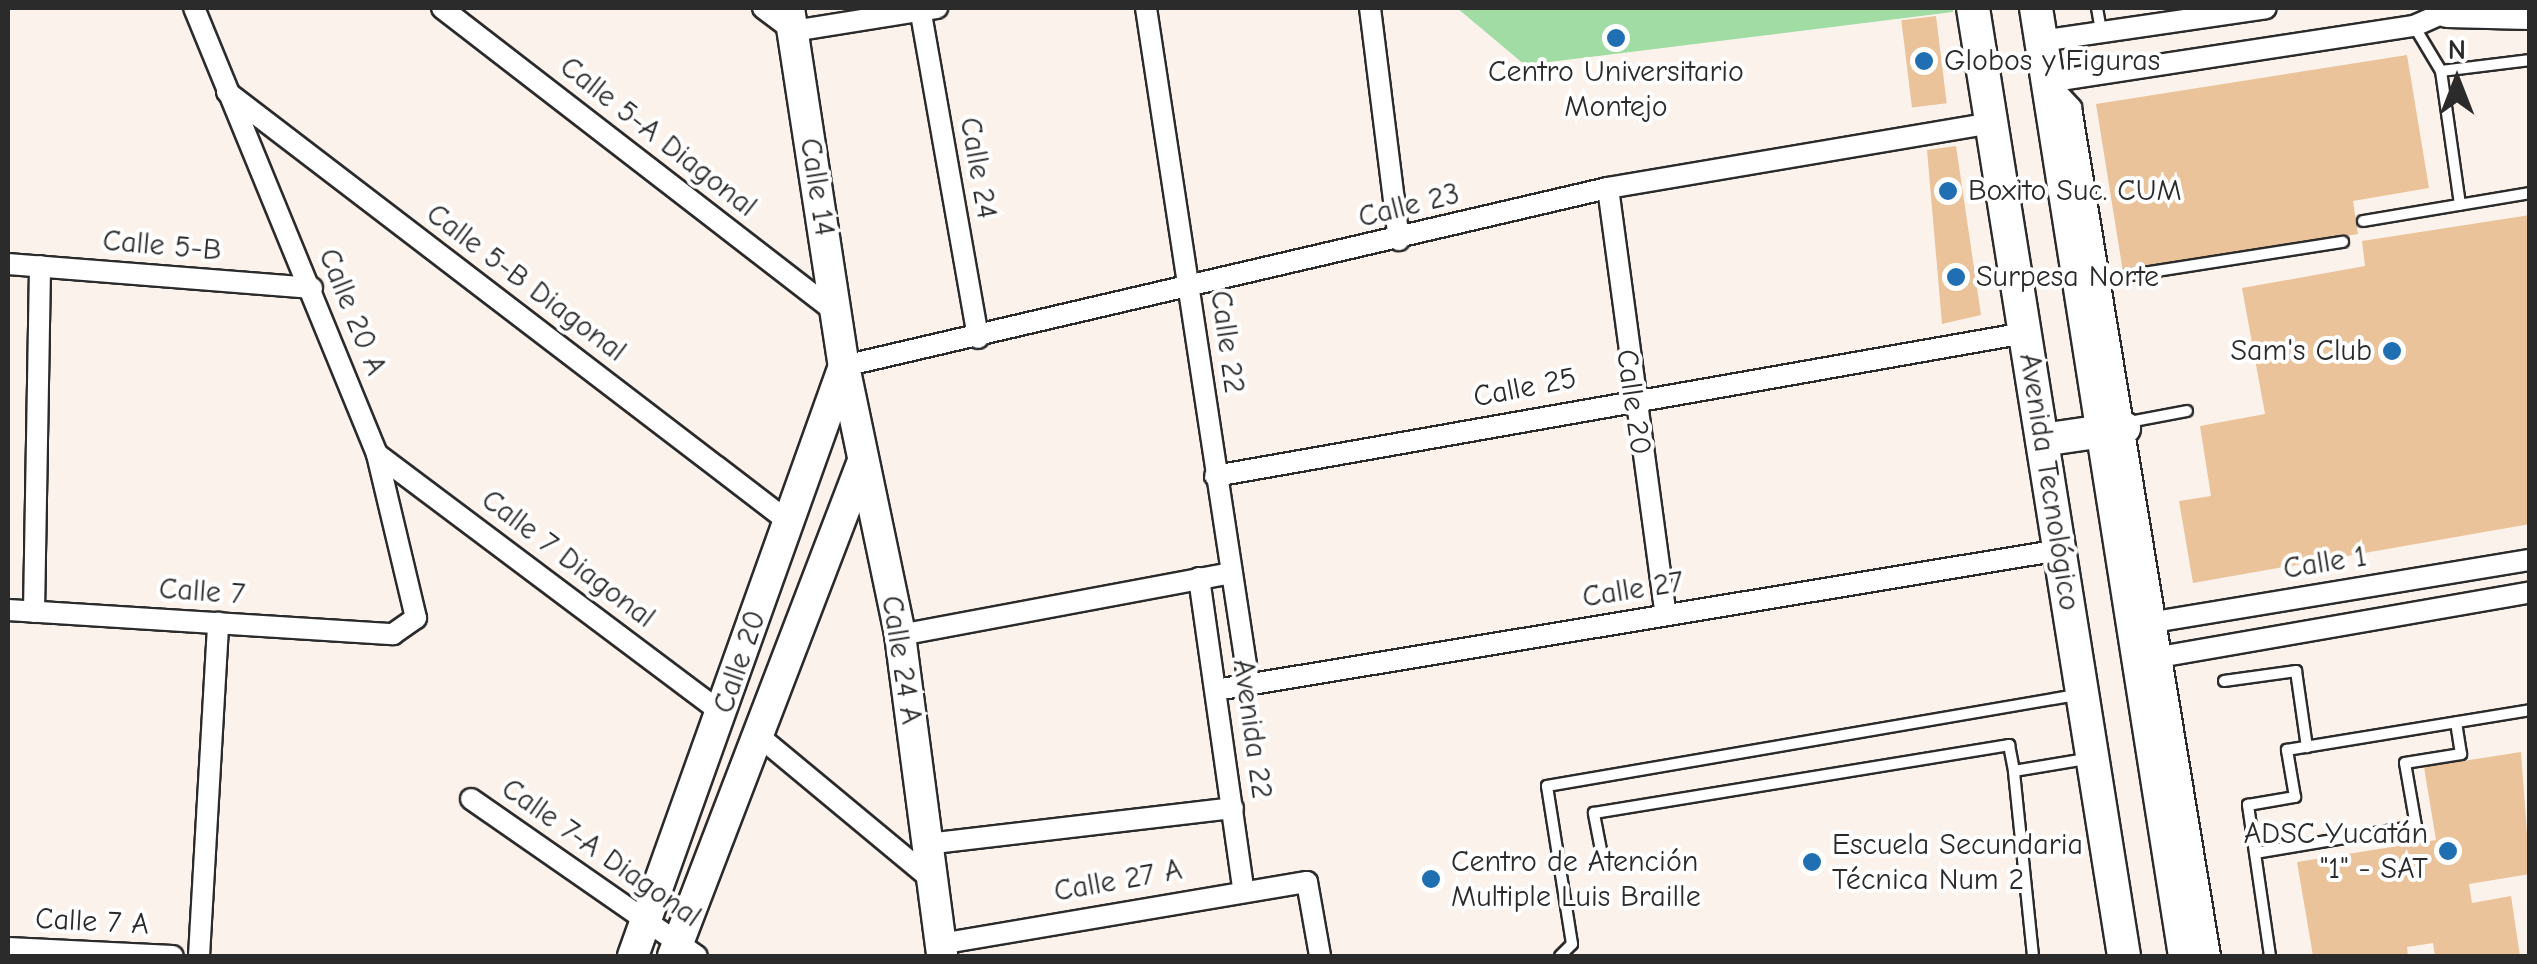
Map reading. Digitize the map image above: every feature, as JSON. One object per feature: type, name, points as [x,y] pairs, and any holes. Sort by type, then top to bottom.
[{"type":"main road","name":"Avenida Tecnológico","points":[[1973,8],[2124,956]]},
{"type":"main road","name":"Avenida Tecnológico","points":[[2036,8],[2115,428],[2120,560],[2143,624],[2149,659],[2185,956]]},
{"type":"main road","points":[[2042,440],[2115,428]]},
{"type":"main road","points":[[2048,481],[2090,482],[2102,534],[2120,560]]},
{"type":"street","name":"Calle 20 A","points":[[194,8],[378,454],[416,618],[392,634]]},
{"type":"street","name":"Calle 5-A Diagonal","points":[[442,8],[838,313]]},
{"type":"street","points":[[763,8],[791,19],[926,8]]},
{"type":"street","name":"Calle 24","points":[[926,8],[978,338]]},
{"type":"street","name":"Calle 22","points":[[1146,8],[1249,684]]},
{"type":"street","points":[[1370,8],[1399,240]]},
{"type":"street","points":[[2041,41],[2266,8]]},
{"type":"street","points":[[2048,82],[2414,26],[2451,10],[2530,14]]},
{"type":"street","name":"Calle 14","points":[[791,19],[844,366]]},
{"type":"street","name":"Calle 5-B Diagonal","points":[[226,91],[789,522]]},
{"type":"street","name":"Calle 23","points":[[844,366],[1190,292],[1608,188],[1992,123]]},
{"type":"street","name":"Calle 20","points":[[1608,188],[1631,399],[1666,615]]},
{"type":"street","name":"Calle 5-B","points":[[8,264],[312,288]]},
{"type":"street","points":[[34,612],[40,266]]},
{"type":"street","name":"Calle 25","points":[[1215,476],[1631,399],[2025,334]]},
{"type":"street","name":"Calle 20","points":[[632,956],[844,366]]},
{"type":"street","name":"Calle 24 A","points":[[844,366],[900,635],[941,950]]},
{"type":"street","name":"Avenida Tecnológico","points":[[2115,428],[2143,624]]},
{"type":"street","name":"Calle 7 Diagonal","points":[[378,454],[722,713]]},
{"type":"street","name":"Calle 20","points":[[683,952],[863,461]]},
{"type":"street","name":"Calle 27","points":[[1216,690],[2060,550]]},
{"type":"street","name":"Calle 1","points":[[2143,624],[2530,560]]},
{"type":"street","points":[[900,635],[1230,573]]},
{"type":"street","name":"Avenida 22","points":[[1199,578],[1242,889]]},
{"type":"street","points":[[2149,659],[2530,592]]},
{"type":"street","name":"Calle 7","points":[[8,610],[392,634]]},
{"type":"street","points":[[199,956],[218,623]]},
{"type":"street","name":"Avenida Tecnológico","points":[[2149,659],[2210,956]]},
{"type":"street","points":[[760,736],[932,880]]},
{"type":"street","name":"Calle 7-A Diagonal","points":[[471,799],[648,918],[683,952]]},
{"type":"street","points":[[927,844],[1233,808]]},
{"type":"street","name":"Calle 27 A","points":[[941,950],[1242,889],[1307,882],[1320,956]]},
{"type":"street","name":"Calle 7 A","points":[[8,948],[174,956]]},
{"type":"lane","points":[[2097,8],[2101,32]]},
{"type":"lane","points":[[2414,26],[2441,71],[2460,205]]},
{"type":"lane","points":[[2441,71],[2530,60]]},
{"type":"lane","points":[[2363,221],[2530,193]]},
{"type":"lane","points":[[2089,281],[2343,242]]},
{"type":"lane","points":[[2115,428],[2187,411]]},
{"type":"lane","points":[[2224,681],[2296,672],[2308,746]]},
{"type":"lane","points":[[1560,956],[1572,944],[1548,786],[2082,694]]},
{"type":"lane","points":[[2270,956],[2248,805],[2295,797],[2286,750],[2530,710]]},
{"type":"lane","points":[[2255,853],[2416,826],[2405,763],[2461,754],[2456,722]]},
{"type":"lane","points":[[1601,850],[1594,813],[2009,745],[2034,956]]},
{"type":"lane","points":[[2014,771],[2092,758]]},
{"type":"green space","name":"Centro Universitario Montejo","points":[[1457,8],[1953,8],[1953,12],[1525,65]]},
{"type":"building","name":"Globos y Figuras","points":[[1936,16],[1947,103],[1912,108],[1901,20]]},
{"type":"building","points":[[2407,55],[2429,188],[2353,201],[2358,234],[2123,272],[2096,104]]},
{"type":"building","points":[[1956,146],[1981,315],[1942,324],[1927,150]]},
{"type":"building","name":"Sam's Club","points":[[2530,215],[2530,524],[2193,583],[2179,501],[2211,496],[2200,426],[2265,414],[2242,288],[2365,266],[2362,241]]},
{"type":"building","name":"ADSC Yucatán \"1\" - SAT","points":[[2521,752],[2530,874],[2469,884],[2472,903],[2511,896],[2520,956],[2435,956],[2433,943],[2407,947],[2408,956],[2313,956],[2297,862],[2436,840],[2424,767]]},
{"type":"place","name":"Centro Universitario Montejo","points":[[1616,38]]},
{"type":"place","name":"Globos y Figuras","points":[[1924,61]]},
{"type":"place","name":"Boxito Suc. CUM","points":[[1948,191]]},
{"type":"place","name":"Surpesa Norte","points":[[1956,277]]},
{"type":"place","name":"Sam's Club","points":[[2392,351]]},
{"type":"place","name":"ADSC Yucatán \"1\" - SAT","points":[[2448,851]]},
{"type":"place","name":"Escuela Secundaria Técnica Num 2","points":[[1812,862]]},
{"type":"place","name":"Centro de Atención Multiple Luis Braille","points":[[1431,879]]}]
